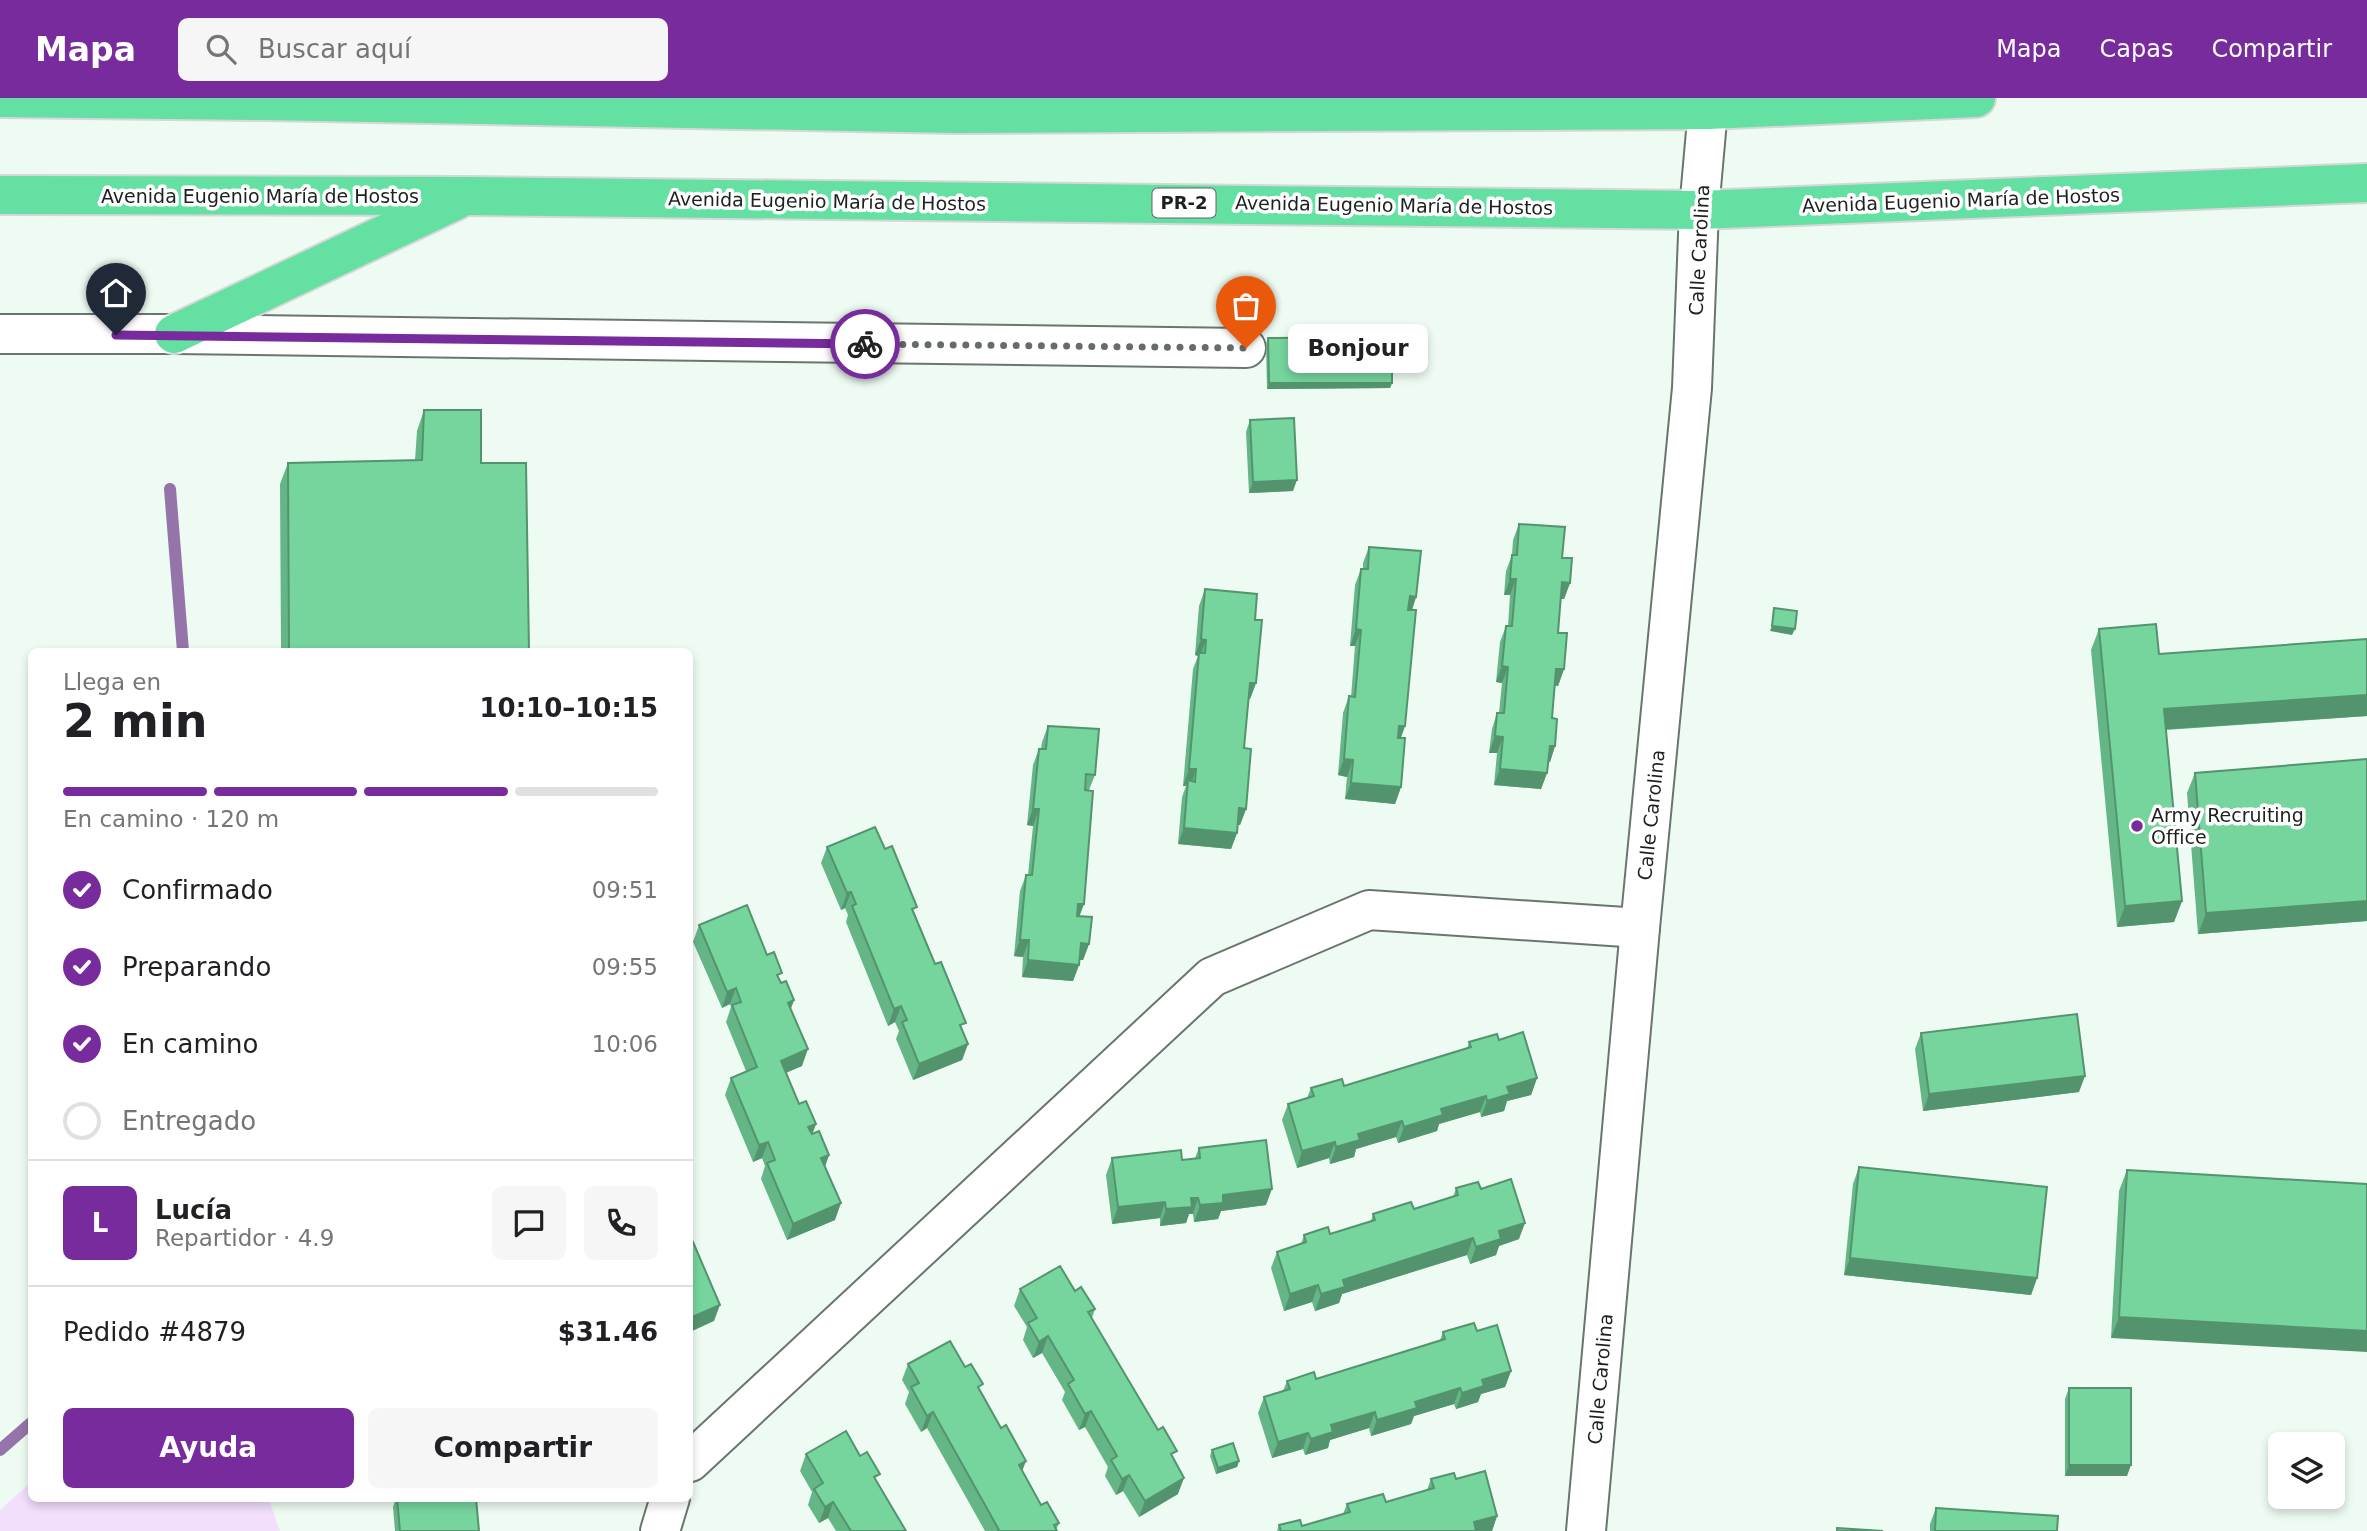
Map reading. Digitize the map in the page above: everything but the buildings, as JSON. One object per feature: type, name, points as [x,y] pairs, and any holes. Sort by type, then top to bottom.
[{"type":"highway","points":[[0,98],[267,99],[956,114],[1976,98]]},
{"type":"highway","points":[[920,98],[956,114]]},
{"type":"highway","name":"Avenida Eugenio María de Hostos","points":[[0,195],[1269,203],[1699,210],[2367,183]]},
{"type":"highway","points":[[174,334],[466,196]]},
{"type":"street","name":"Calle Carolina","points":[[1586,1531],[1692,388],[1699,210],[1709,104]]},
{"type":"street","points":[[0,334],[1246,348]]},
{"type":"street","points":[[693,1459],[1212,976],[1369,909],[1640,928]]},
{"type":"street","points":[[660,1531],[669,1502]]},
{"type":"shaded area","points":[[28,1485],[28,1502],[269,1502],[280,1531],[0,1531],[0,1510]]},
{"type":"waterway","points":[[170,489],[183,648]]},
{"type":"waterway","points":[[0,1450],[28,1426]]},
{"type":"way so far","points":[[865,344],[1246,348]]},
{"type":"place","name":"Bonjour","points":[[1246,348]]},
{"type":"place","name":"Army Recruiting Office","points":[[2137,826]]},
{"type":"route","points":[[116,335],[865,344]]}]
